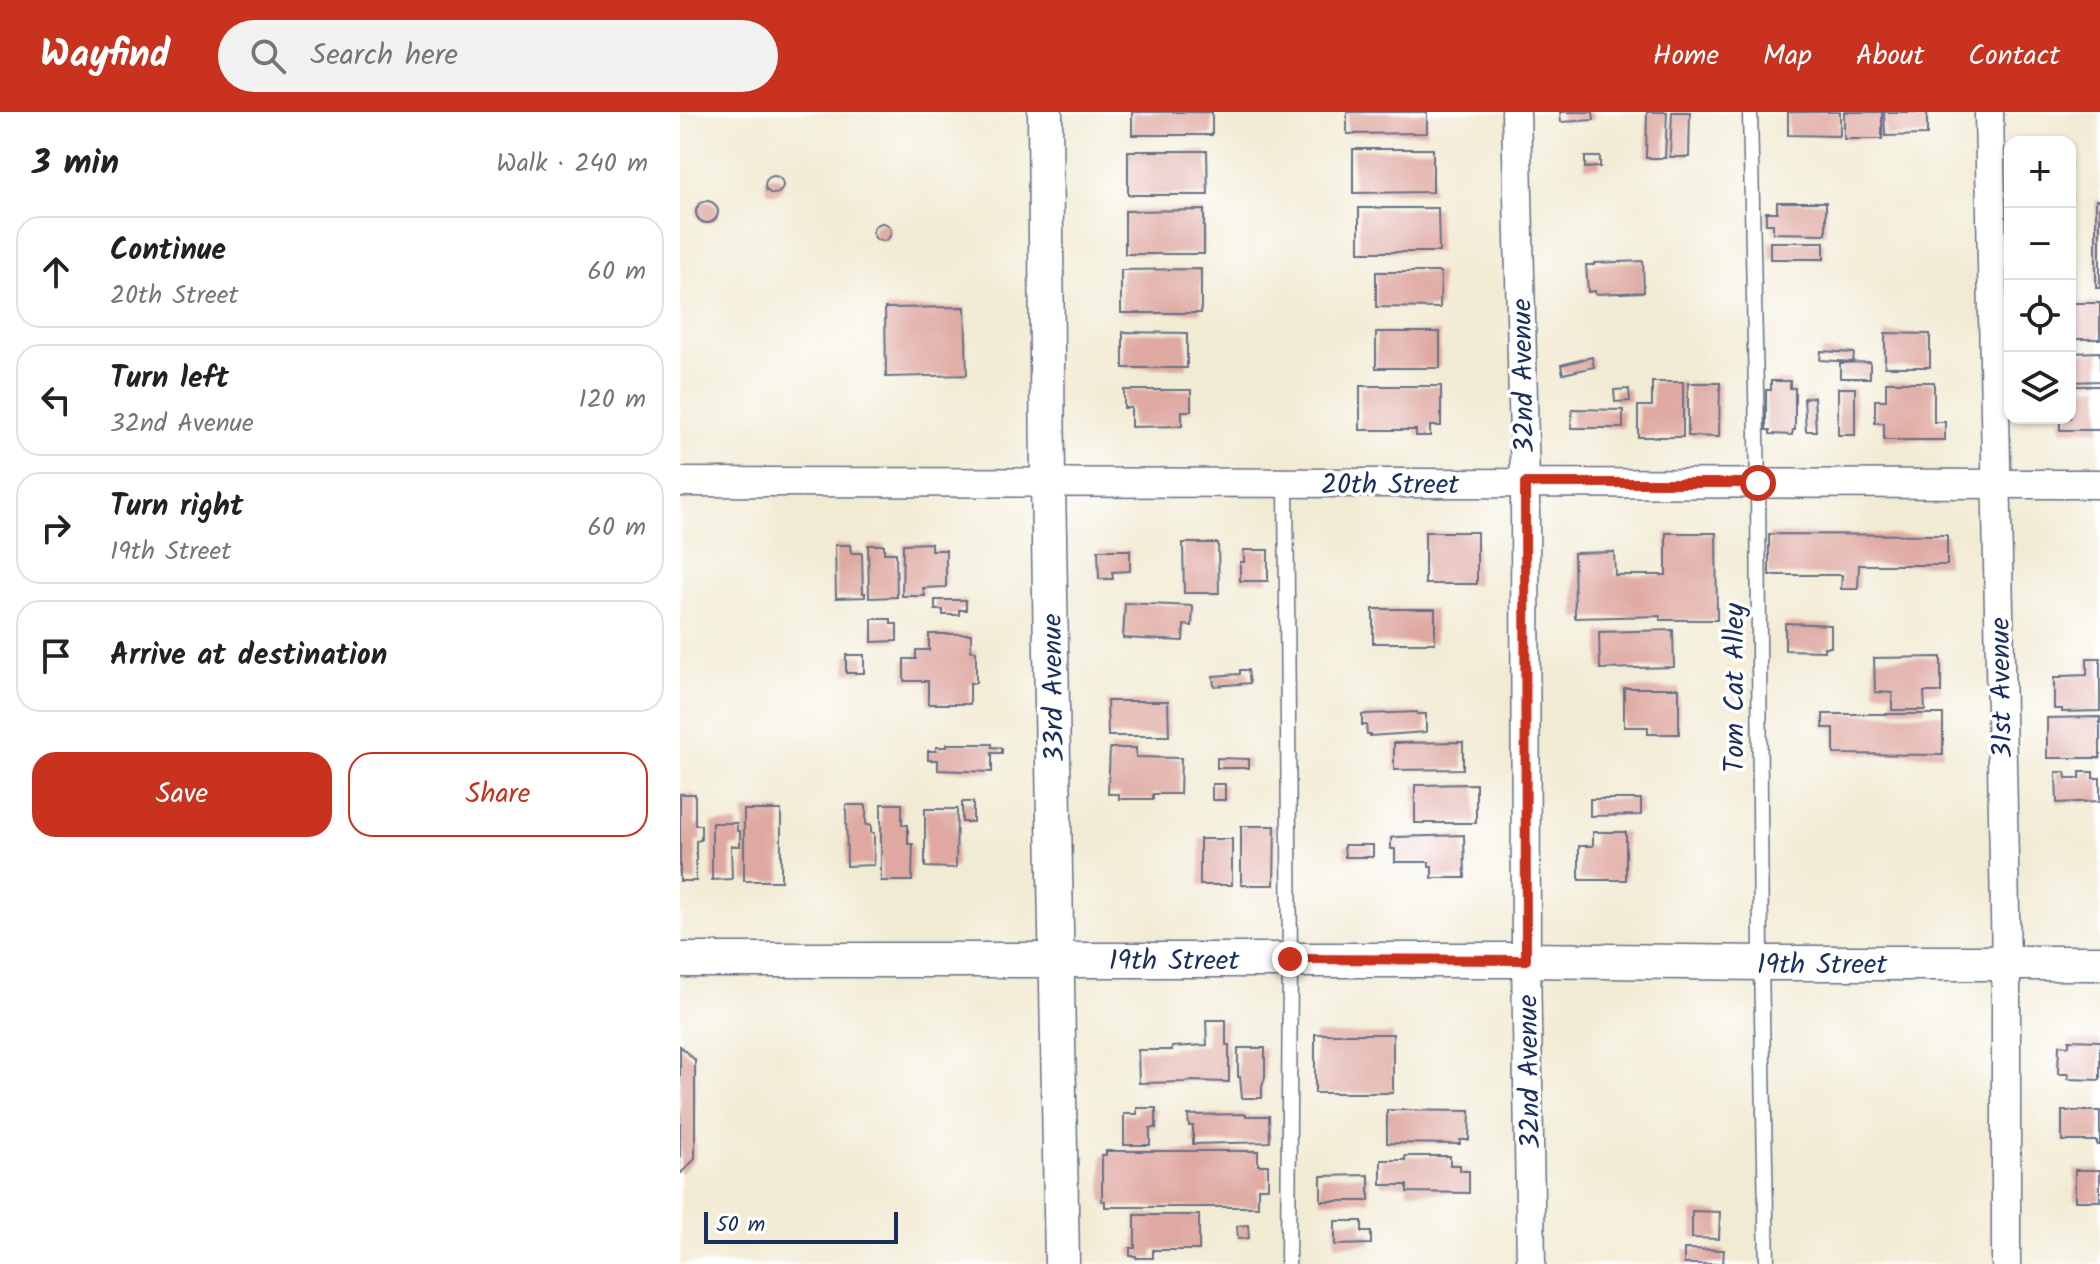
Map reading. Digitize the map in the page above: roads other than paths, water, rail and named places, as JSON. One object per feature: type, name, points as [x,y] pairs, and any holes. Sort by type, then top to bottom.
[{"type":"street","name":"33rd Avenue","points":[[1045,112],[1048,482],[1062,1264]]},
{"type":"street","name":"32nd Avenue","points":[[1516,112],[1525,483],[1526,960],[1531,1264]]},
{"type":"street","name":"31st Avenue","points":[[1989,112],[2006,963],[2006,1264]]},
{"type":"street","name":"20th Street","points":[[680,482],[2100,484]]},
{"type":"street","name":"19th Street","points":[[680,960],[2100,963]]},
{"type":"lane","name":"Tom Cat Alley","points":[[1750,112],[1758,483],[1761,963],[1767,1264]]},
{"type":"lane","points":[[1286,483],[1290,959],[1288,1264]]}]
